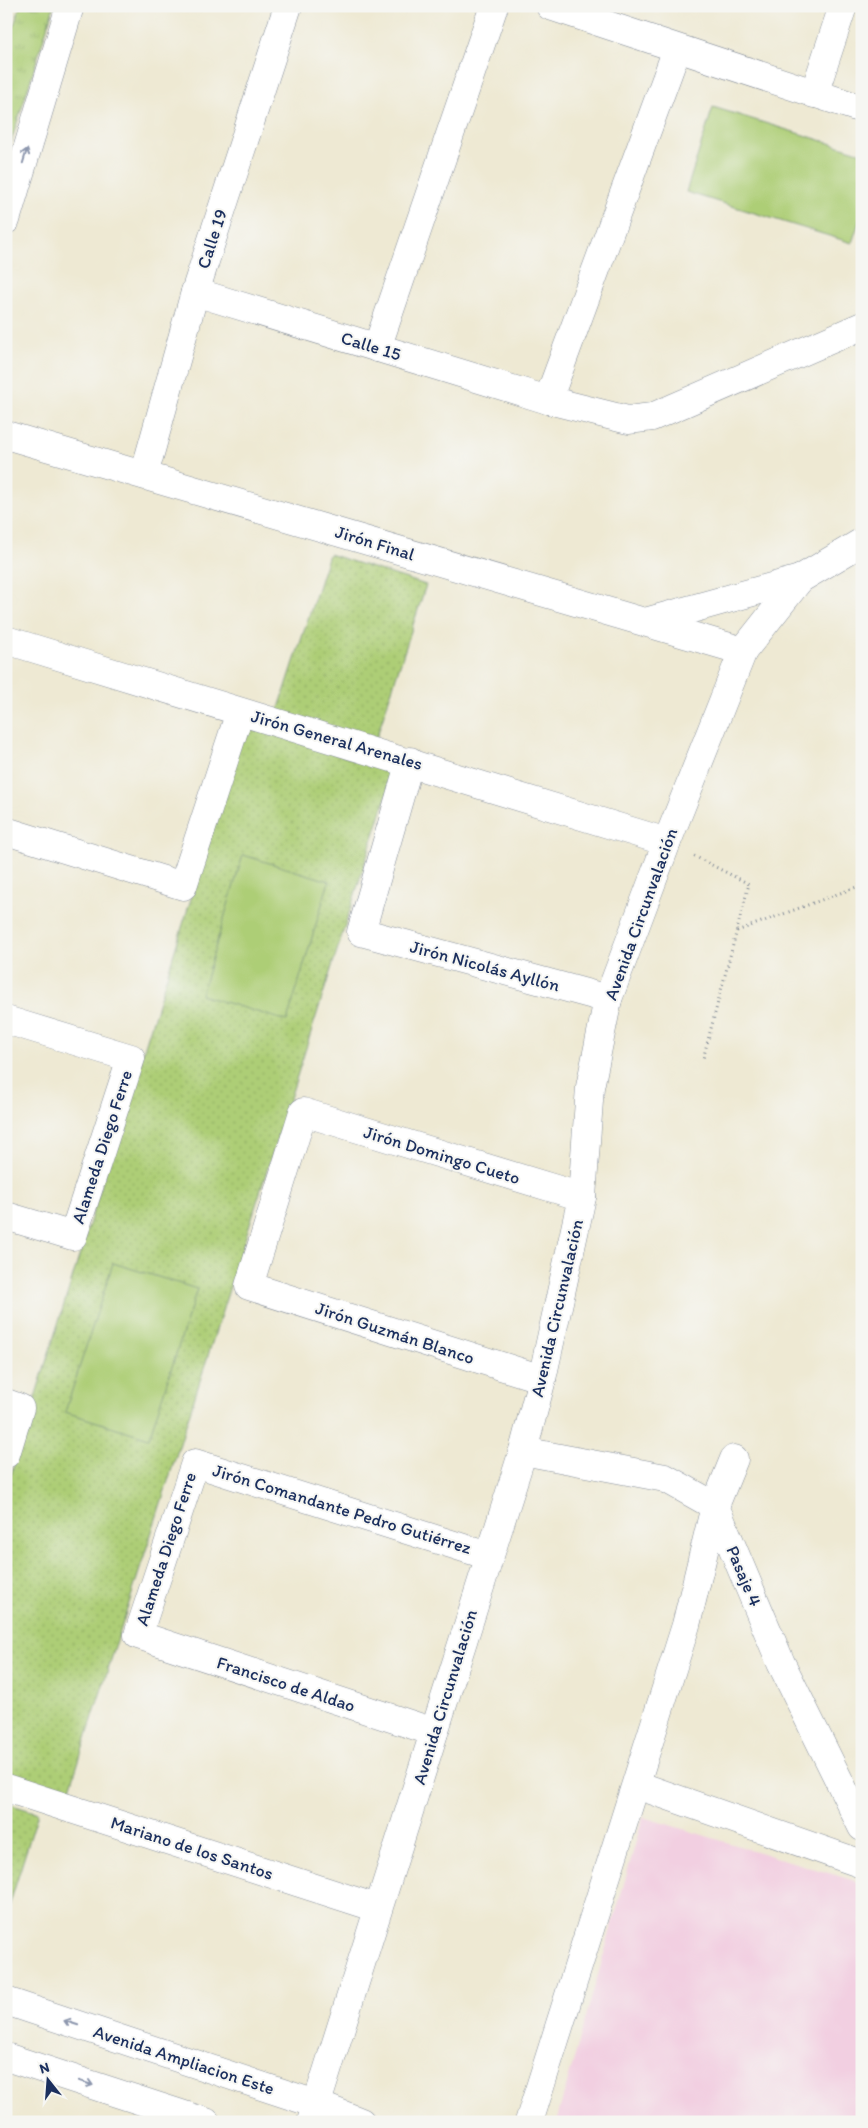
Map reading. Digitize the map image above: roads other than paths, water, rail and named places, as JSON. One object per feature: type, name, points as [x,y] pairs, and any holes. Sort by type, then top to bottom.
[{"type":"street","points":[[6,220],[70,6]]},
{"type":"street","name":"Calle 19","points":[[144,475],[194,292],[288,6]]},
{"type":"street","points":[[377,348],[494,6]]},
{"type":"street","points":[[550,6],[862,109]]},
{"type":"street","points":[[814,94],[843,6]]},
{"type":"street","points":[[548,400],[677,49]]},
{"type":"street","name":"Calle 15","points":[[194,292],[548,400],[628,420],[652,417],[862,326]]},
{"type":"street","name":"Jirón Final","points":[[6,434],[743,651]]},
{"type":"street","name":"Avenida Circunvalación","points":[[314,2113],[377,1908],[523,1451],[542,1379],[582,1197],[590,1087],[608,999],[667,842],[743,651],[800,579],[862,542]]},
{"type":"street","points":[[644,622],[800,579]]},
{"type":"street","name":"Jirón General Arenales","points":[[6,640],[240,712],[410,761],[667,842]]},
{"type":"street","points":[[6,831],[183,886],[240,712]]},
{"type":"street","name":"Jirón Nicolás Ayllón","points":[[410,761],[361,932],[608,999]]},
{"type":"street","name":"Alameda Diego Ferre","points":[[6,1020],[131,1058],[73,1236],[6,1216]]},
{"type":"street","name":"Jirón Domingo Cueto","points":[[249,1286],[303,1112],[582,1197]]},
{"type":"street","name":"Jirón Guzmán Blanco","points":[[249,1286],[542,1379]]},
{"type":"street","points":[[6,1454],[13,1406]]},
{"type":"street","points":[[523,1451],[665,1478],[715,1506]]},
{"type":"street","points":[[529,2122],[686,1625],[715,1506],[734,1459]]},
{"type":"street","name":"Alameda Diego Ferre","points":[[138,1636],[195,1463]]},
{"type":"street","name":"Jirón Comandante Pedro Gutiérrez","points":[[195,1463],[489,1556]]},
{"type":"street","name":"Pasaje 4","points":[[715,1506],[781,1664],[862,1827]]},
{"type":"street","name":"Francisco de Aldao","points":[[138,1636],[434,1732]]},
{"type":"street","points":[[637,1785],[862,1864]]},
{"type":"street","name":"Mariano de los Santos","points":[[6,1788],[377,1908]]},
{"type":"street","name":"Avenida Ampliacion Este","points":[[6,2001],[314,2113],[361,2122]]},
{"type":"street","points":[[6,2057],[206,2122]]}]
